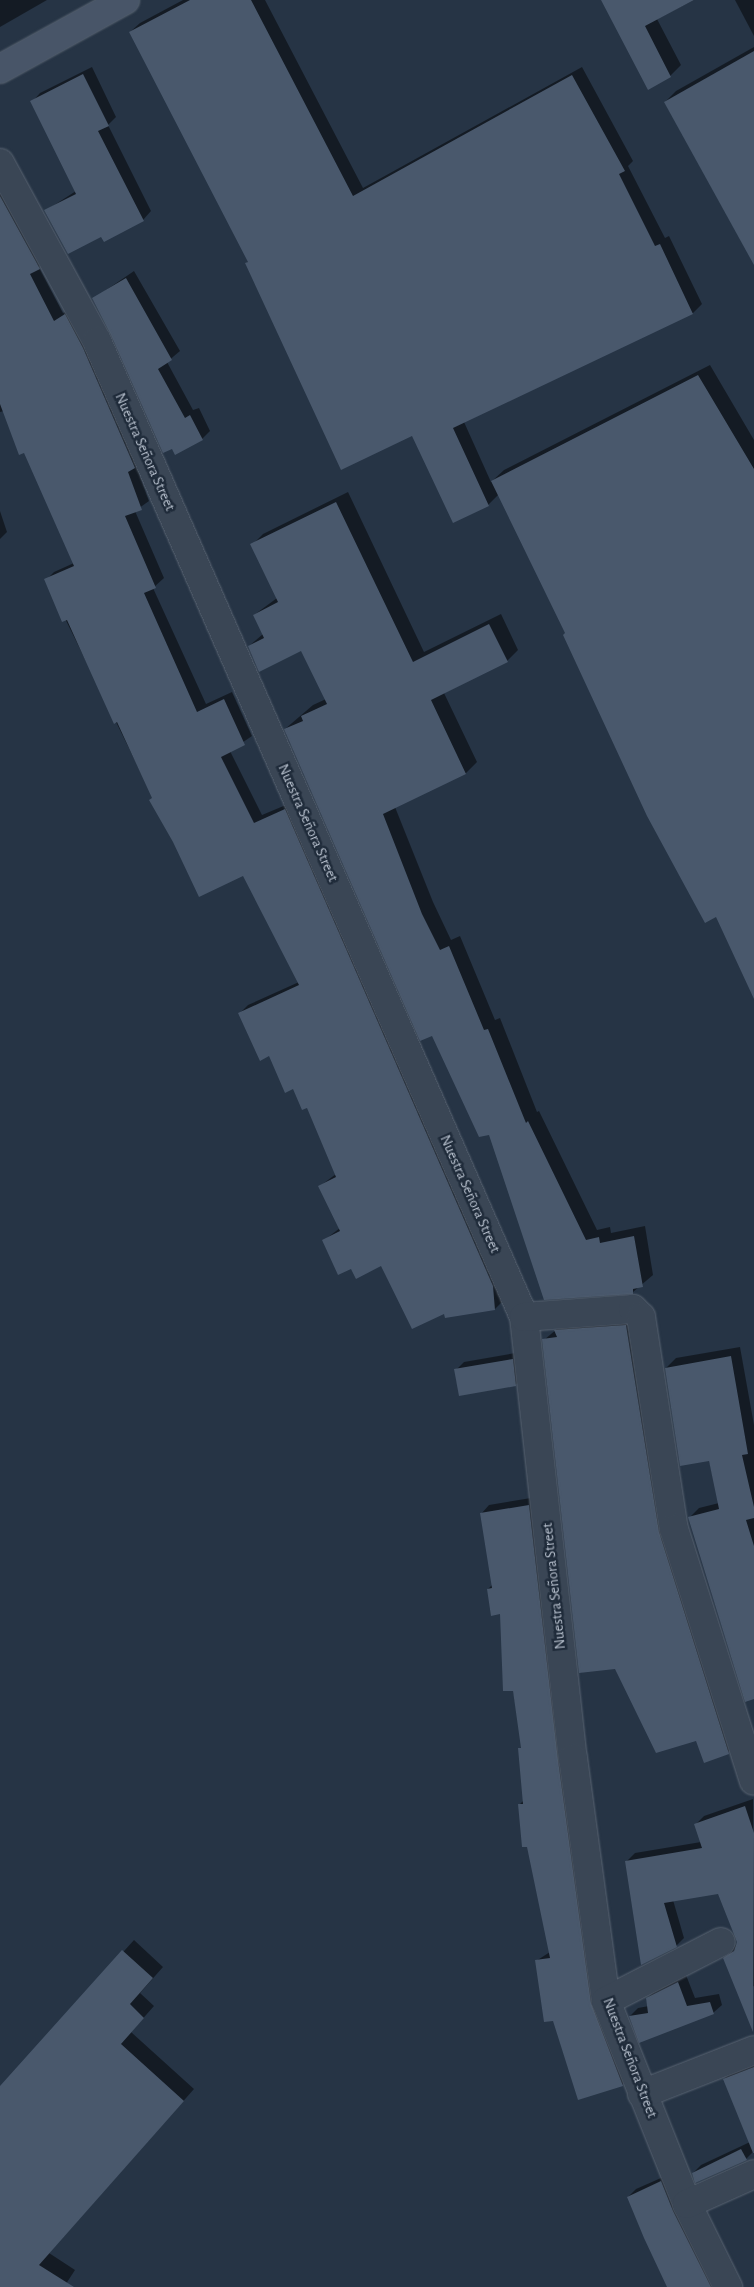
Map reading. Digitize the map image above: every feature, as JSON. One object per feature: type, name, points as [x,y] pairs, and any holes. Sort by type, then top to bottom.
[{"type":"main road","points":[[0,69],[125,0]]},
{"type":"street","name":"Nuestra Señora Street","points":[[0,163],[96,341],[524,1317],[573,1758],[606,2001],[687,2204],[728,2287]]},
{"type":"street","points":[[524,1317],[633,1310],[641,1317],[674,1529],[754,1781]]},
{"type":"street","points":[[606,2001],[721,1942]]},
{"type":"street","points":[[642,2094],[754,2050]]},
{"type":"street","points":[[687,2204],[754,2174]]},
{"type":"building","points":[[190,0],[251,0],[353,196],[572,75],[625,171],[619,174],[655,246],[660,244],[693,314],[453,428],[489,506],[453,523],[412,436],[341,470],[245,263],[248,262],[129,32]]},
{"type":"building","points":[[601,0],[694,0],[645,26],[671,77],[648,90]]},
{"type":"building","points":[[754,51],[754,265],[664,102]]},
{"type":"building","points":[[83,74],[109,126],[98,131],[144,221],[104,242],[101,237],[68,254],[44,210],[76,194],[30,101]]},
{"type":"building","points":[[0,196],[40,269],[30,274],[54,321],[65,314],[83,348],[135,468],[128,472],[142,510],[125,516],[156,588],[144,593],[197,712],[224,699],[245,745],[221,757],[254,823],[285,809],[493,1286],[495,1310],[445,1318],[444,1314],[412,1329],[381,1266],[356,1279],[351,1269],[338,1275],[322,1240],[340,1231],[318,1186],[336,1177],[307,1108],[302,1110],[293,1089],[285,1093],[269,1056],[260,1061],[238,1013],[299,985],[243,876],[199,897],[173,842],[149,800],[152,798],[117,722],[114,724],[67,620],[62,622],[44,579],[74,566],[24,453],[19,455],[0,404]]},
{"type":"building","points":[[126,278],[172,360],[158,369],[185,418],[190,415],[203,440],[175,455],[172,449],[163,453],[111,335],[92,298]]},
{"type":"building","points":[[698,375],[754,469],[754,999],[716,917],[705,923],[647,816],[563,635],[565,633],[491,481]]},
{"type":"building","points":[[336,502],[413,662],[489,624],[508,662],[431,700],[466,774],[383,814],[422,914],[440,950],[449,946],[484,1030],[488,1029],[526,1123],[528,1121],[586,1240],[599,1237],[600,1243],[634,1236],[643,1287],[633,1289],[633,1294],[544,1300],[489,1135],[479,1137],[432,1036],[420,1041],[284,729],[303,721],[301,716],[327,704],[301,651],[259,672],[248,646],[264,638],[253,615],[278,602],[250,544]]},
{"type":"building","points":[[626,1325],[659,1532],[729,1754],[704,1763],[696,1741],[656,1753],[615,1669],[579,1673],[542,1339],[557,1337],[554,1330]]},
{"type":"building","points":[[731,1356],[748,1454],[742,1455],[754,1507],[754,1518],[746,1520],[754,1546],[754,1699],[745,1702],[688,1517],[719,1509],[709,1461],[680,1466],[665,1368]]},
{"type":"building","points":[[513,1359],[516,1386],[459,1396],[454,1369]]},
{"type":"building","points":[[529,1505],[558,1760],[591,2003],[623,2086],[578,2100],[553,2021],[544,2022],[535,1960],[550,1958],[527,1847],[522,1847],[518,1804],[523,1804],[518,1748],[521,1748],[513,1691],[503,1691],[500,1614],[491,1616],[487,1589],[492,1588],[480,1513]]},
{"type":"building","points":[[745,1806],[754,1833],[753,2032],[723,1958],[734,1951],[737,1942],[718,1894],[664,1903],[677,1947],[641,1965],[625,1861],[702,1848],[694,1824]]},
{"type":"building","points":[[122,1950],[153,1978],[130,2004],[144,2018],[121,2044],[184,2101],[39,2265],[74,2287],[0,2287],[0,2086]]},
{"type":"building","points":[[678,1982],[687,2006],[710,2002],[714,2014],[639,2043],[629,2016],[648,2013],[646,1998]]},
{"type":"building","points":[[754,2067],[754,2153],[753,2153],[723,2079]]},
{"type":"building","points":[[741,2149],[747,2160],[695,2183],[692,2173]]},
{"type":"building","points":[[661,2181],[673,2211],[711,2287],[667,2287],[627,2197]]}]
